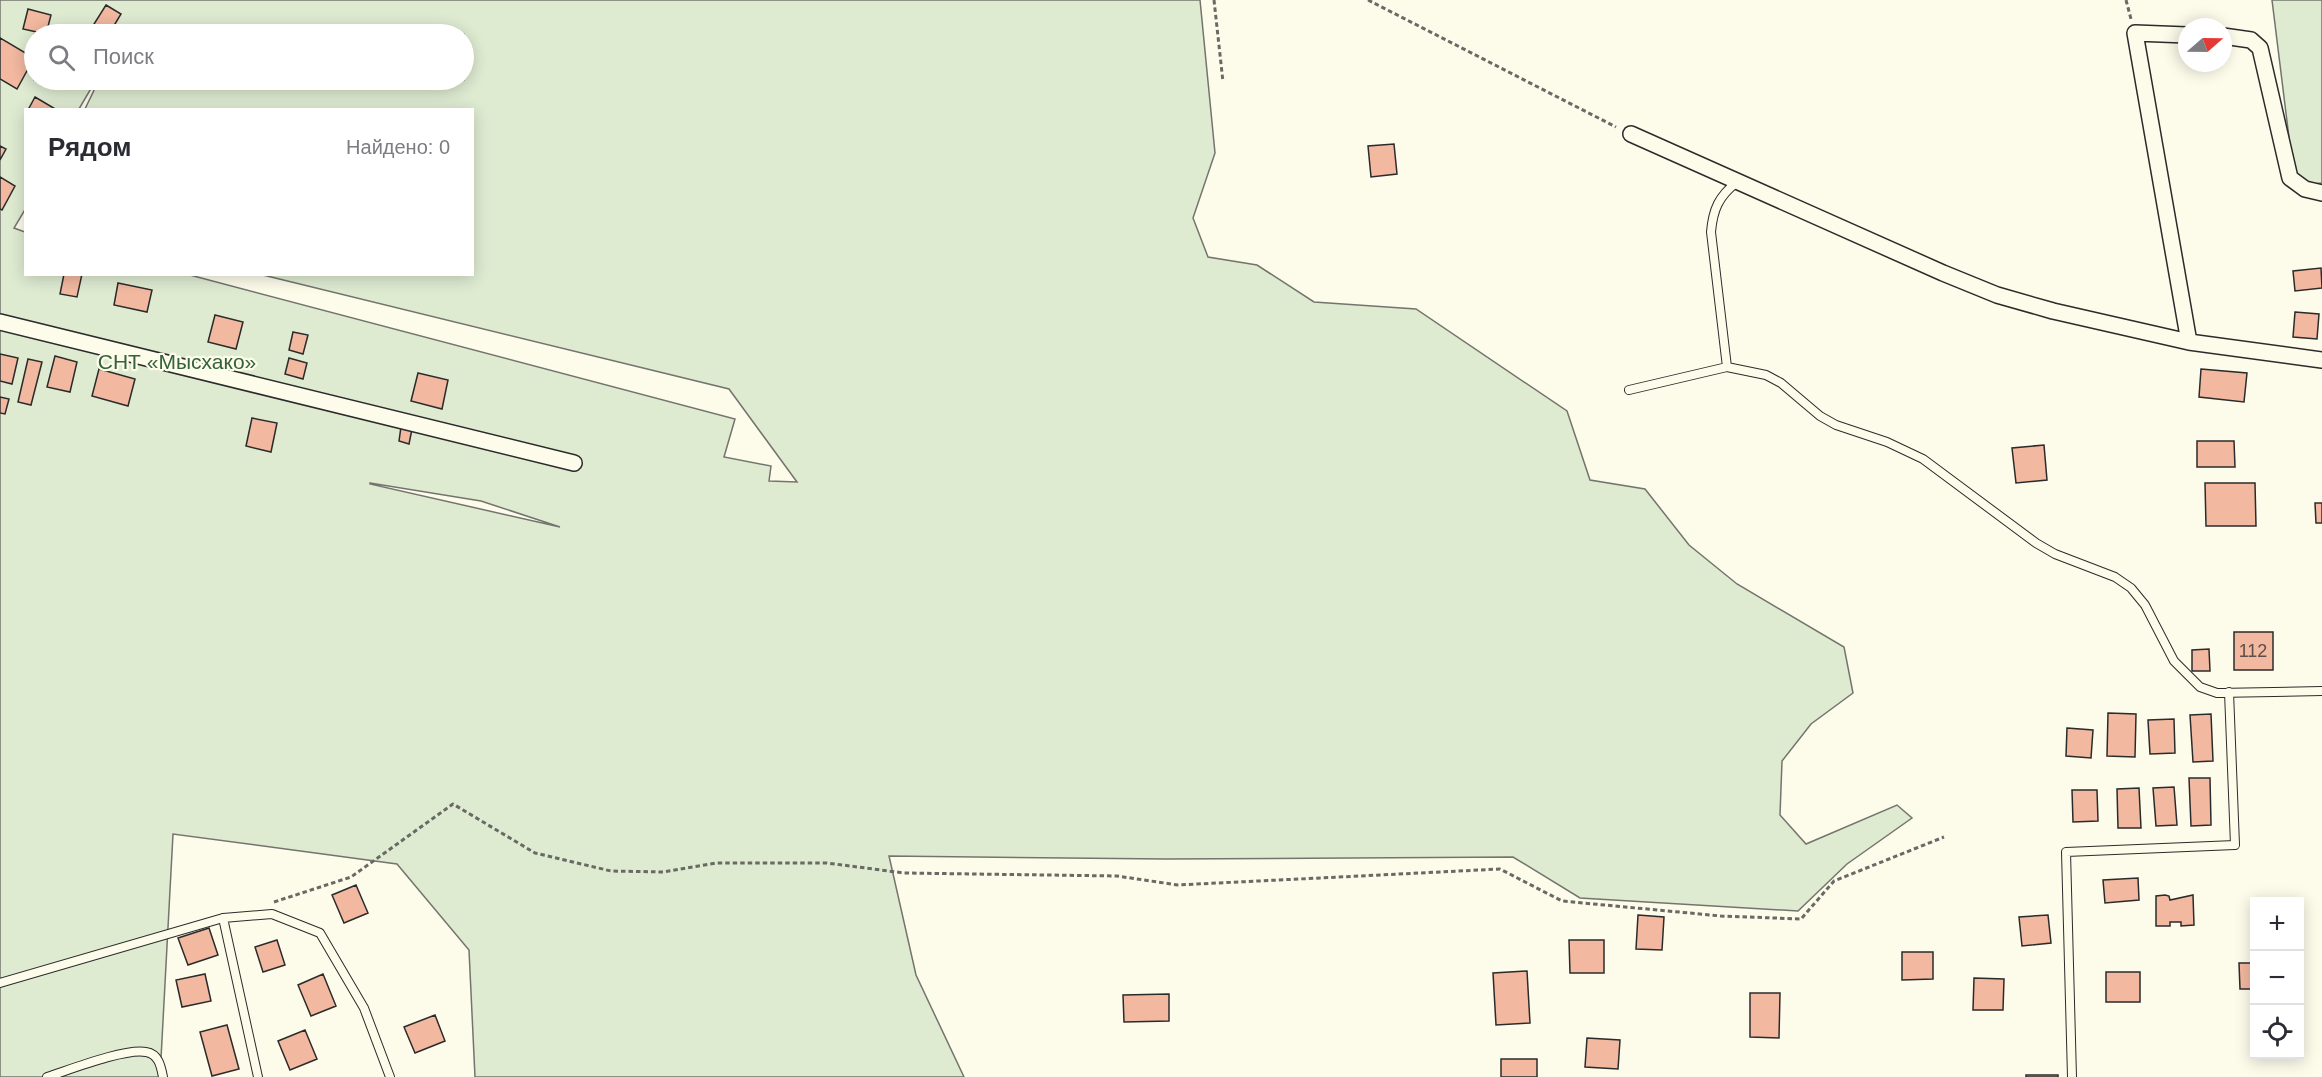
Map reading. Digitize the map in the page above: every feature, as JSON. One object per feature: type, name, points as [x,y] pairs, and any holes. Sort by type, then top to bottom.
[{"type":"street","points":[[2178,35],[2135,33],[2189,342]]},
{"type":"street","points":[[2232,37],[2252,40],[2260,48],[2290,178],[2305,189],[2322,193]]},
{"type":"street","points":[[1632,134],[1942,273],[1997,295],[2053,311],[2189,342],[2322,360]]},
{"type":"street","points":[[0,322],[574,463]]},
{"type":"lane","points":[[1727,367],[1711,232],[1712,216],[1717,201],[1737,182]]},
{"type":"lane","points":[[1629,390],[1727,367],[1766,375],[1781,383],[1820,416],[1836,425],[1905,449],[1923,459],[2036,543],[2055,554],[2115,577],[2131,588],[2145,605],[2174,661],[2187,677],[2200,687],[2217,693],[2322,691]]},
{"type":"lane","points":[[2072,1077],[2066,852],[2235,845],[2229,692]]},
{"type":"lane","points":[[0,983],[223,918],[272,914],[320,933],[364,1008],[390,1077]]},
{"type":"lane","points":[[223,918],[258,1077]]},
{"type":"lane","points":[[46,1077],[128,1052],[148,1052],[159,1060],[163,1077]]},
{"type":"path","points":[[1214,0],[1223,82]]},
{"type":"path","points":[[1368,0],[1632,134]]},
{"type":"path","points":[[267,904],[351,877],[453,804],[535,852],[611,871],[663,872],[716,863],[827,863],[904,873],[1117,876],[1178,885],[1462,868],[1500,869],[1562,901],[1721,916],[1802,919],[1834,881],[1944,837]]},
{"type":"green space","name":"СНТ «Мысхако»","points":[[0,0],[1200,0],[1215,153],[1193,218],[1208,257],[1257,265],[1314,302],[1416,309],[1567,411],[1590,480],[1645,489],[1689,545],[1737,584],[1844,647],[1853,693],[1811,724],[1782,761],[1780,815],[1806,844],[1897,805],[1912,818],[1847,864],[1798,911],[1580,898],[1513,857],[1166,859],[889,856],[916,975],[964,1077],[475,1077],[469,950],[397,864],[173,834],[160,1077],[0,1077]],"holes":[[[370,483],[481,501],[560,527]]]},
{"type":"green space","points":[[2272,0],[2322,0],[2322,183],[2295,186]]},
{"type":"building","points":[[106,5],[121,14],[115,24],[94,24]]},
{"type":"building","points":[[28,9],[51,15],[49,24],[24,24]]},
{"type":"building","points":[[0,38],[24,52],[24,76],[17,89],[0,79]]},
{"type":"building","points":[[35,97],[54,108],[29,108]]},
{"type":"building","points":[[1394,144],[1397,174],[1371,177],[1368,146]]},
{"type":"building","points":[[0,146],[6,149],[0,160]]},
{"type":"building","points":[[0,177],[15,186],[2,210],[0,209]]},
{"type":"building","points":[[2321,268],[2322,288],[2295,291],[2293,271]]},
{"type":"building","points":[[64,276],[82,276],[77,297],[60,294]]},
{"type":"building","points":[[118,283],[152,290],[147,312],[114,305]]},
{"type":"building","points":[[2295,312],[2319,314],[2317,339],[2293,337]]},
{"type":"building","points":[[215,315],[243,322],[236,349],[208,342]]},
{"type":"building","points":[[293,332],[308,335],[303,354],[289,350]]},
{"type":"building","points":[[0,354],[18,358],[12,384],[0,381]]},
{"type":"building","points":[[55,356],[77,362],[70,392],[47,387]]},
{"type":"building","points":[[289,358],[307,363],[303,379],[285,374]]},
{"type":"building","points":[[28,359],[42,362],[31,405],[18,402]]},
{"type":"building","points":[[99,369],[135,379],[128,406],[92,396]]},
{"type":"building","points":[[2201,369],[2247,373],[2244,402],[2199,397]]},
{"type":"building","points":[[418,373],[448,380],[442,409],[411,401]]},
{"type":"building","points":[[0,397],[9,399],[5,414],[0,413]]},
{"type":"building","points":[[252,418],[277,423],[271,452],[246,446]]},
{"type":"building","points":[[401,427],[412,429],[409,444],[399,441]]},
{"type":"building","points":[[2197,441],[2234,441],[2235,467],[2197,467]]},
{"type":"building","points":[[2044,445],[2047,480],[2016,483],[2012,448]]},
{"type":"building","points":[[2205,483],[2255,483],[2256,526],[2206,526]]},
{"type":"building","points":[[2315,503],[2322,503],[2322,523],[2316,523]]},
{"type":"building","points":[[2234,632],[2273,632],[2273,670],[2234,670]]},
{"type":"building","points":[[2209,649],[2210,671],[2192,671],[2192,650]]},
{"type":"building","points":[[2108,713],[2136,714],[2135,757],[2107,756]]},
{"type":"building","points":[[2211,714],[2213,761],[2193,762],[2190,715]]},
{"type":"building","points":[[2174,719],[2175,753],[2150,754],[2148,720]]},
{"type":"building","points":[[2067,728],[2093,730],[2091,758],[2066,756]]},
{"type":"building","points":[[2189,778],[2210,778],[2211,825],[2191,826]]},
{"type":"building","points":[[2174,787],[2177,825],[2156,826],[2153,788]]},
{"type":"building","points":[[2139,788],[2141,828],[2118,828],[2117,789]]},
{"type":"building","points":[[2072,790],[2097,790],[2098,821],[2073,822]]},
{"type":"building","points":[[2138,878],[2139,900],[2105,903],[2103,880]]},
{"type":"building","points":[[356,885],[368,913],[344,923],[332,895]]},
{"type":"building","points":[[2193,895],[2194,925],[2181,926],[2181,922],[2170,922],[2170,926],[2156,926],[2156,896],[2169,896],[2170,900]]},
{"type":"building","points":[[1638,915],[1664,917],[1662,950],[1636,949]]},
{"type":"building","points":[[2048,915],[2051,943],[2022,946],[2019,917]]},
{"type":"building","points":[[209,928],[218,955],[188,965],[178,938]]},
{"type":"building","points":[[277,940],[285,965],[263,972],[255,947]]},
{"type":"building","points":[[1569,940],[1604,940],[1604,973],[1570,973]]},
{"type":"building","points":[[1902,952],[1933,952],[1933,979],[1902,980]]},
{"type":"building","points":[[2239,963],[2250,963],[2250,989],[2240,989]]},
{"type":"building","points":[[1527,971],[1530,1023],[1496,1025],[1493,973]]},
{"type":"building","points":[[2106,972],[2140,972],[2140,1002],[2106,1002]]},
{"type":"building","points":[[205,974],[211,1001],[182,1007],[176,980]]},
{"type":"building","points":[[323,974],[336,1006],[311,1016],[298,985]]},
{"type":"building","points":[[1974,978],[2004,979],[2003,1010],[1973,1010]]},
{"type":"building","points":[[1750,993],[1780,993],[1779,1038],[1750,1037]]},
{"type":"building","points":[[1169,994],[1169,1021],[1124,1022],[1123,995]]},
{"type":"building","points":[[435,1015],[445,1041],[415,1053],[404,1027]]},
{"type":"building","points":[[227,1025],[239,1069],[212,1076],[200,1032]]},
{"type":"building","points":[[305,1030],[317,1059],[290,1070],[278,1041]]},
{"type":"building","points":[[1587,1038],[1620,1040],[1618,1069],[1585,1067]]},
{"type":"building","points":[[1501,1059],[1537,1059],[1537,1077],[1501,1077]]},
{"type":"building","points":[[2026,1075],[2058,1075],[2058,1077],[2026,1077]]}]
